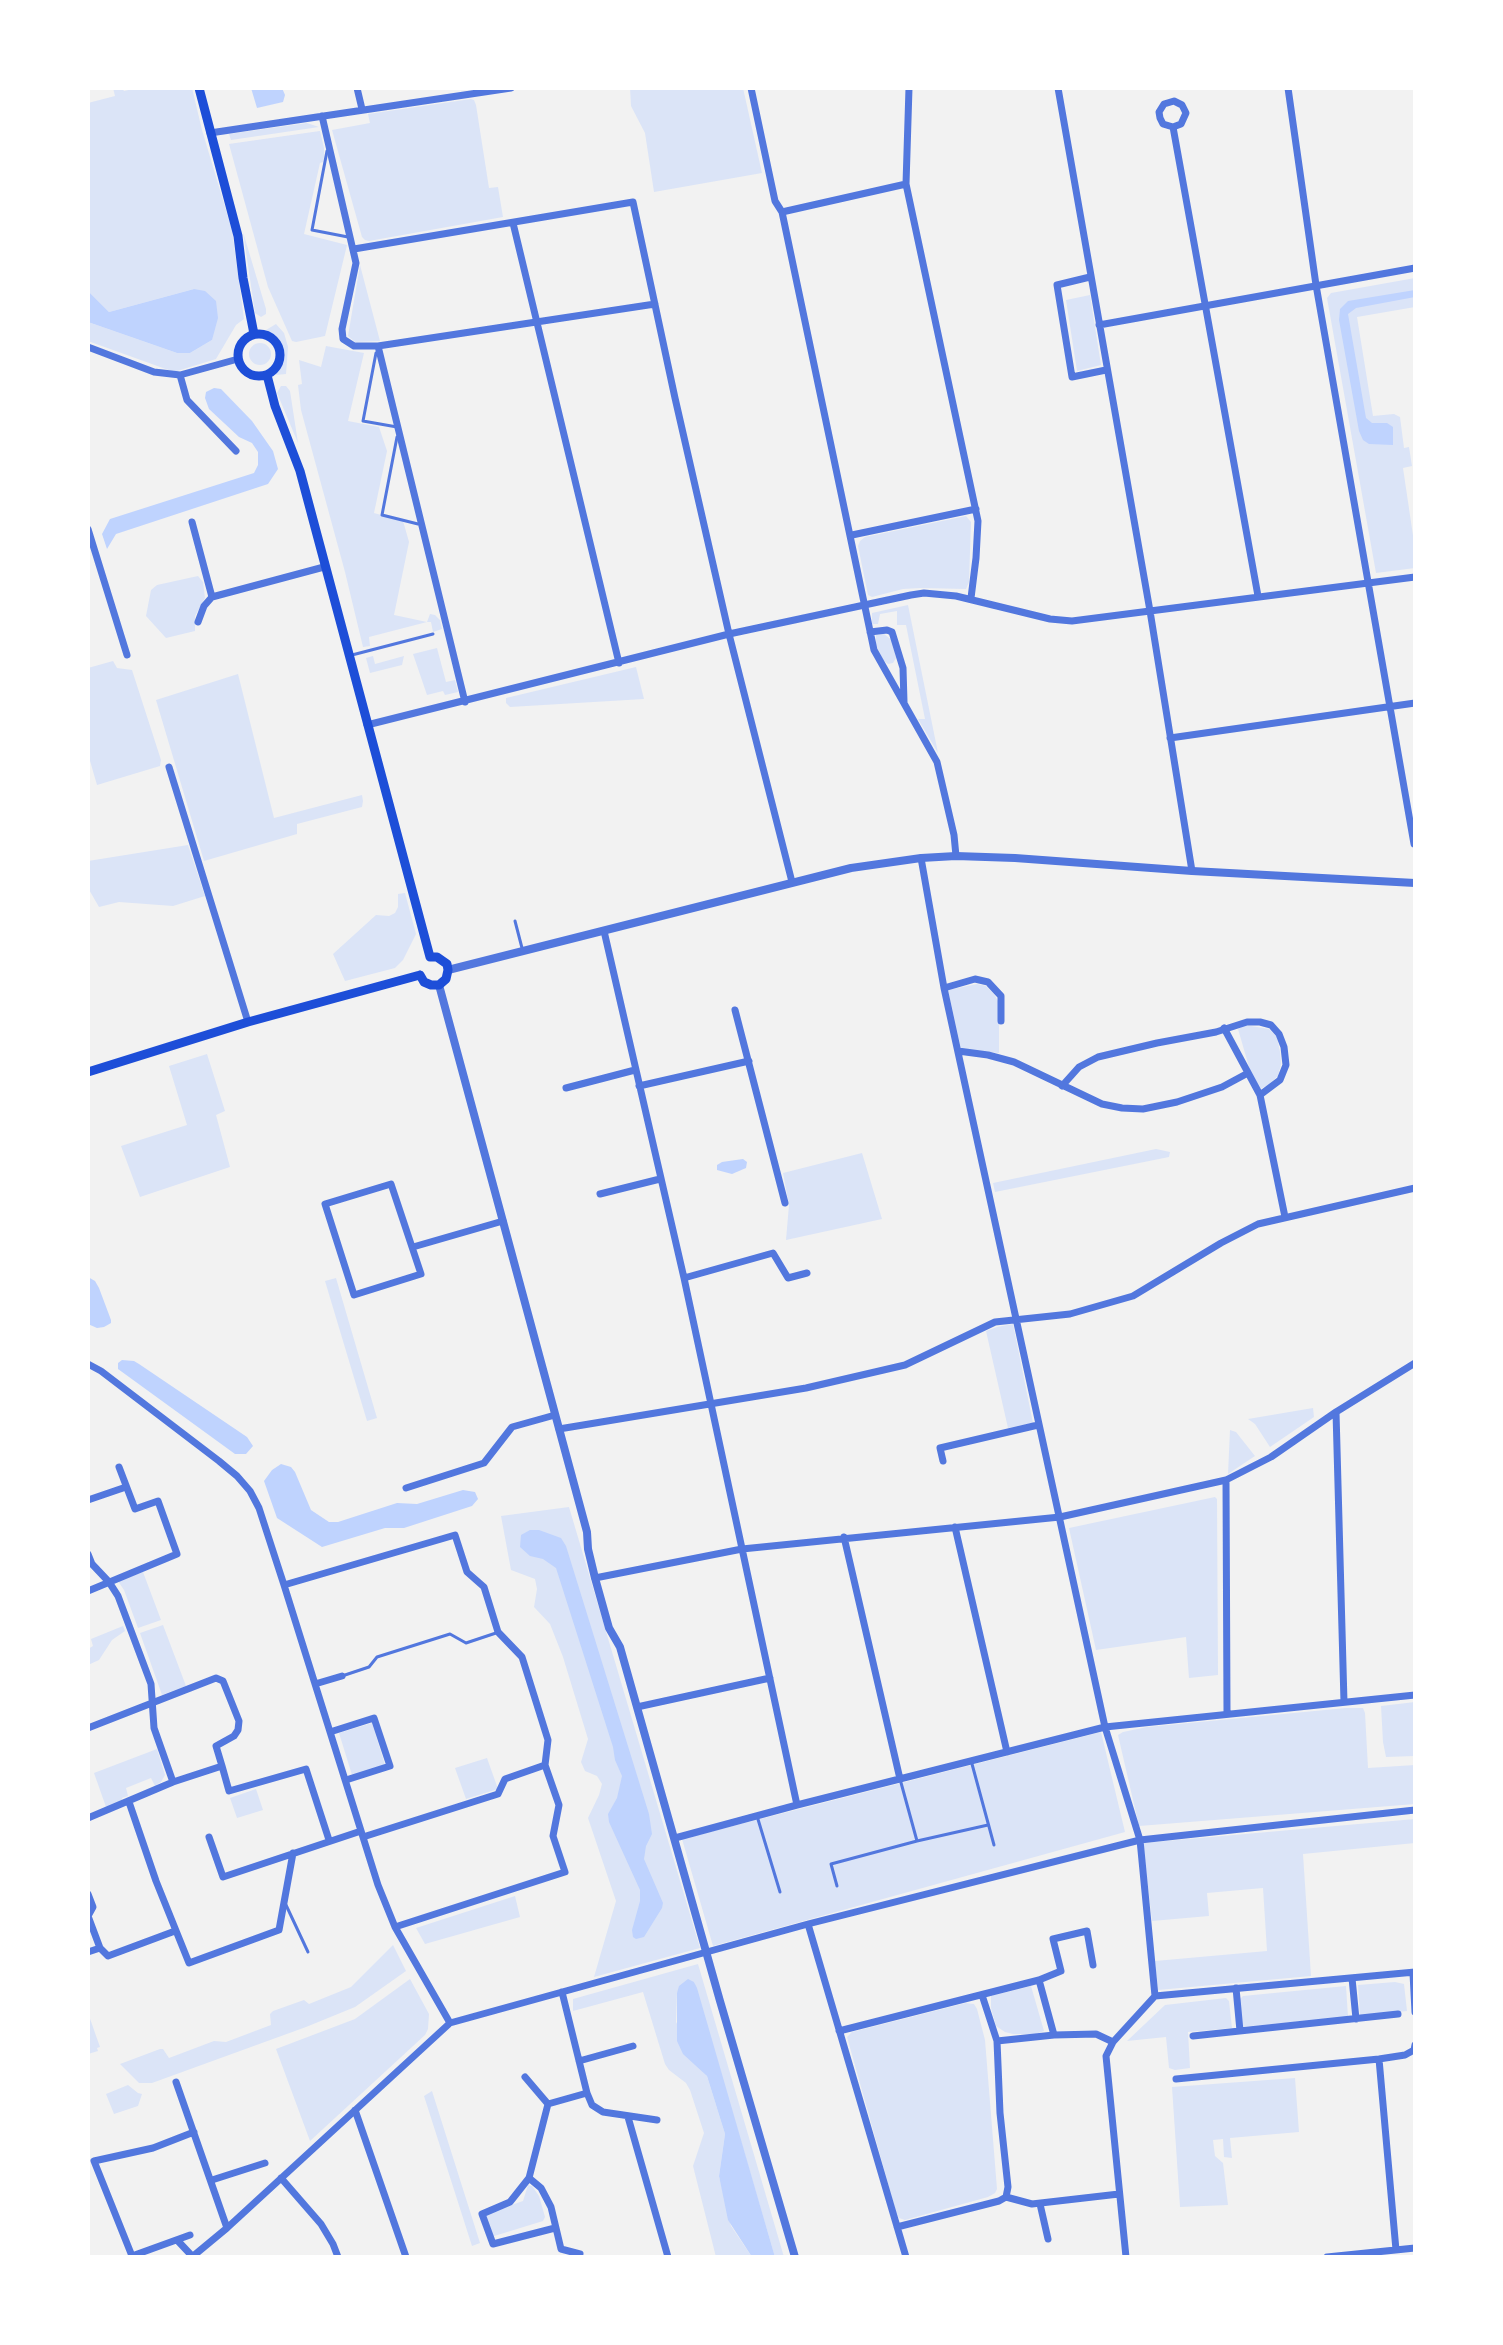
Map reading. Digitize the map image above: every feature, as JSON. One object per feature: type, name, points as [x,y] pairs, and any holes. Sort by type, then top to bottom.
[{"type":"main road","points":[[199,88],[238,236],[254,334]]},
{"type":"main road","points":[[254,334],[271,337],[279,347],[279,363],[267,375],[252,375],[245,371],[238,359],[240,345],[254,334]]},
{"type":"main road","points":[[267,375],[275,406],[300,471],[430,957]]},
{"type":"main road","points":[[430,957],[443,960],[448,970],[446,979],[439,985],[424,982],[420,975],[420,968],[430,957]]},
{"type":"main road","points":[[88,1072],[248,1022],[420,975]]},
{"type":"street","points":[[357,88],[362,109]]},
{"type":"street","points":[[210,133],[481,90],[511,88]]},
{"type":"street","points":[[751,88],[775,201],[782,212],[874,650],[940,771],[956,856]]},
{"type":"street","points":[[909,88],[906,184],[976,509],[978,540],[971,598]]},
{"type":"street","points":[[1058,88],[1150,611],[1192,871]]},
{"type":"street","points":[[1288,88],[1316,285],[1414,844]]},
{"type":"street","points":[[322,116],[354,249],[355,272],[342,329],[343,339],[354,346],[378,346],[655,304]]},
{"type":"street","points":[[1173,127],[1258,596]]},
{"type":"street","points":[[782,212],[906,184]]},
{"type":"street","points":[[354,249],[633,202],[729,634],[792,882]]},
{"type":"street","points":[[513,223],[619,663]]},
{"type":"street","points":[[1099,325],[1415,268]]},
{"type":"street","points":[[1090,277],[1057,285],[1072,377],[1106,370]]},
{"type":"street","points":[[378,346],[465,702]]},
{"type":"street","points":[[88,347],[154,372],[180,375],[238,359]]},
{"type":"street","points":[[180,375],[187,400],[236,451]]},
{"type":"street","points":[[852,535],[976,509]]},
{"type":"street","points":[[192,522],[212,597]]},
{"type":"street","points":[[88,529],[127,655]]},
{"type":"street","points":[[198,622],[204,606],[212,597],[324,567]]},
{"type":"street","points":[[367,725],[729,634],[924,593],[971,598],[1050,619],[1072,621],[1415,577]]},
{"type":"street","points":[[870,632],[887,630],[895,638],[903,668],[904,704]]},
{"type":"street","points":[[1170,738],[1415,703]]},
{"type":"street","points":[[169,767],[248,1022]]},
{"type":"street","points":[[448,970],[792,882],[862,866],[921,858],[956,856],[1415,883]]},
{"type":"street","points":[[921,858],[944,988],[1105,1727],[1140,1840],[1155,1996]]},
{"type":"street","points":[[604,931],[684,1278],[797,1805]]},
{"type":"street","points":[[944,988],[975,979],[988,982],[1001,996],[1001,1021]]},
{"type":"street","points":[[439,985],[587,1532],[595,1578],[609,1628],[620,1647],[795,2257]]},
{"type":"street","points":[[735,1010],[785,1203]]},
{"type":"street","points":[[1062,1086],[1079,1067],[1098,1057],[1247,1022],[1260,1022],[1271,1025],[1279,1034],[1286,1065],[1280,1080],[1260,1095]]},
{"type":"street","points":[[1224,1028],[1260,1095],[1285,1217]]},
{"type":"street","points":[[958,1051],[1014,1062],[1102,1104],[1143,1109],[1222,1087],[1248,1073]]},
{"type":"street","points":[[639,1086],[749,1061]]},
{"type":"street","points":[[566,1088],[635,1070]]},
{"type":"street","points":[[600,1194],[660,1179]]},
{"type":"street","points":[[391,1184],[413,1247],[421,1274],[354,1295],[325,1204],[391,1184]]},
{"type":"street","points":[[559,1429],[806,1388],[905,1365],[995,1322],[1070,1314],[1133,1296],[1258,1224],[1415,1188]]},
{"type":"street","points":[[413,1247],[503,1221]]},
{"type":"street","points":[[684,1278],[773,1253],[788,1278],[807,1273]]},
{"type":"street","points":[[595,1578],[742,1549],[1060,1517],[1226,1480],[1271,1457],[1415,1363]]},
{"type":"street","points":[[88,1364],[237,1476],[250,1491],[259,1508],[378,1885],[395,1927],[450,2023]]},
{"type":"street","points":[[1336,1412],[1344,1702]]},
{"type":"street","points":[[406,1488],[484,1463],[512,1427],[555,1415]]},
{"type":"street","points":[[943,1461],[940,1448],[1038,1425]]},
{"type":"street","points":[[88,1591],[177,1554],[158,1501],[135,1509],[119,1467]]},
{"type":"street","points":[[1226,1480],[1227,1713]]},
{"type":"street","points":[[88,1500],[126,1487]]},
{"type":"street","points":[[955,1527],[1007,1752]]},
{"type":"street","points":[[284,1585],[455,1535],[467,1572],[484,1587],[498,1632],[522,1657],[548,1740],[545,1765],[559,1805],[553,1836],[565,1872],[395,1927]]},
{"type":"street","points":[[844,1537],[900,1779]]},
{"type":"street","points":[[88,1554],[92,1564],[118,1596],[151,1684],[154,1728],[173,1782]]},
{"type":"street","points":[[315,1684],[342,1676]]},
{"type":"street","points":[[88,1728],[216,1678],[223,1681],[239,1721],[234,1736],[216,1746],[229,1791],[306,1769],[329,1840]]},
{"type":"street","points":[[637,1707],[770,1678]]},
{"type":"street","points":[[675,1838],[1105,1727],[1415,1695]]},
{"type":"street","points":[[330,1732],[374,1718],[390,1766],[346,1780]]},
{"type":"street","points":[[209,1837],[223,1877],[329,1840],[362,1834],[498,1794],[505,1779],[545,1765]]},
{"type":"street","points":[[88,1818],[173,1782],[222,1766]]},
{"type":"street","points":[[129,1802],[189,1963],[279,1930],[293,1853]]},
{"type":"street","points":[[177,2240],[193,2257],[450,2023],[808,1924],[1140,1840],[1415,1810]]},
{"type":"street","points":[[88,1894],[93,1907],[88,1916],[100,1948],[108,1956],[175,1931]]},
{"type":"street","points":[[808,1924],[906,2257]]},
{"type":"street","points":[[839,2031],[1039,1980],[1061,1971],[1053,1939],[1087,1931],[1093,1965]]},
{"type":"street","points":[[88,1952],[100,1948]]},
{"type":"street","points":[[1126,2257],[1106,2056],[1113,2042],[1155,1996],[1414,1972],[1415,2012]]},
{"type":"street","points":[[1352,1978],[1356,2019]]},
{"type":"street","points":[[1039,1980],[1054,2035]]},
{"type":"street","points":[[1236,1988],[1240,2031]]},
{"type":"street","points":[[562,1992],[592,2105],[603,2112],[657,2120]]},
{"type":"street","points":[[982,1995],[997,2041],[1000,2113],[1008,2187],[1006,2197]]},
{"type":"street","points":[[1193,2036],[1398,2014]]},
{"type":"street","points":[[997,2041],[1096,2034],[1113,2042]]},
{"type":"street","points":[[1176,2079],[1379,2059],[1405,2055],[1414,2050],[1415,2045]]},
{"type":"street","points":[[579,2061],[633,2046]]},
{"type":"street","points":[[1379,2059],[1396,2250]]},
{"type":"street","points":[[525,2077],[548,2104]]},
{"type":"street","points":[[176,2082],[227,2228]]},
{"type":"street","points":[[548,2104],[587,2093]]},
{"type":"street","points":[[548,2104],[529,2178],[510,2202],[482,2214],[493,2244],[555,2228]]},
{"type":"street","points":[[355,2110],[406,2257]]},
{"type":"street","points":[[628,2117],[668,2257]]},
{"type":"street","points":[[190,2235],[132,2256],[94,2161],[153,2148],[194,2132]]},
{"type":"street","points":[[212,2180],[265,2163]]},
{"type":"street","points":[[281,2178],[321,2224],[338,2257]]},
{"type":"street","points":[[529,2178],[541,2188],[551,2207],[561,2249],[580,2254]]},
{"type":"street","points":[[897,2227],[1006,2197],[1040,2204],[1119,2194]]},
{"type":"street","points":[[1040,2204],[1048,2239]]},
{"type":"street","points":[[1327,2257],[1415,2248]]},
{"type":"lane","points":[[329,142],[312,230],[351,238]]},
{"type":"lane","points":[[378,346],[363,421],[399,428],[382,515],[423,525]]},
{"type":"lane","points":[[349,656],[433,634]]},
{"type":"lane","points":[[515,921],[523,952]]},
{"type":"lane","points":[[342,1676],[369,1667],[377,1657],[450,1634],[466,1643],[498,1632]]},
{"type":"lane","points":[[971,1761],[994,1845]]},
{"type":"lane","points":[[900,1779],[917,1841]]},
{"type":"lane","points":[[757,1816],[780,1892]]},
{"type":"lane","points":[[837,1886],[831,1864],[988,1825]]},
{"type":"lane","points":[[284,1900],[308,1952]]},
{"type":"shaded area","points":[[113,88],[124,91],[137,88],[192,88],[232,230],[244,319],[236,325],[216,359],[174,372],[88,341],[88,322],[177,353],[190,353],[212,340],[194,289],[109,312],[88,291],[88,103],[115,96]]},
{"type":"shaded area","points":[[630,88],[743,88],[762,173],[654,192],[645,133],[631,106]]},
{"type":"shaded area","points":[[471,99],[476,105],[489,188],[498,187],[503,217],[365,240],[332,130],[370,123],[368,114]]},
{"type":"shaded area","points":[[307,123],[319,127],[231,140],[229,134]]},
{"type":"shaded area","points":[[320,131],[324,157],[304,234],[347,245],[325,336],[296,342],[292,341],[268,287],[229,144]]},
{"type":"shaded area","points":[[243,232],[266,309],[266,314],[261,317],[255,313]]},
{"type":"shaded area","points":[[360,265],[380,341],[355,342],[348,336]]},
{"type":"shaded area","points":[[1415,278],[1415,307],[1357,317],[1373,416],[1394,414],[1400,417],[1404,448],[1409,447],[1412,466],[1403,468],[1415,568],[1376,573],[1327,298],[1331,293]]},
{"type":"shaded area","points":[[1090,295],[1101,365],[1077,371],[1066,300]]},
{"type":"shaded area","points":[[276,324],[284,333],[288,347],[286,374],[276,375],[283,364],[284,352],[280,341],[266,330]]},
{"type":"shaded area","points":[[260,343],[271,354],[260,365],[249,354]]},
{"type":"shaded area","points":[[326,346],[364,353],[348,421],[379,427],[387,451],[374,513],[403,521],[409,542],[394,615],[427,622],[369,637],[370,646],[363,647],[301,410],[299,360],[321,367]]},
{"type":"shaded area","points":[[281,386],[286,386],[290,391],[298,443],[277,393]]},
{"type":"shaded area","points":[[966,516],[971,522],[969,582],[966,589],[903,589],[872,597],[868,595],[858,546],[860,541],[865,537]]},
{"type":"shaded area","points":[[198,576],[203,582],[205,598],[195,616],[195,631],[166,638],[146,616],[151,590],[157,585]]},
{"type":"shaded area","points":[[908,605],[938,753],[918,719],[925,719],[906,625],[897,625],[897,611],[880,614],[878,624],[872,624],[872,613]]},
{"type":"shaded area","points":[[430,614],[435,615],[442,629],[433,632],[431,622],[427,622]]},
{"type":"shaded area","points":[[884,634],[893,641],[896,658],[893,663],[883,660],[876,645],[876,635]]},
{"type":"shaded area","points":[[437,648],[446,682],[455,680],[458,692],[445,695],[443,691],[427,695],[413,654]]},
{"type":"shaded area","points":[[373,656],[375,664],[404,656],[402,665],[370,673],[366,658]]},
{"type":"shaded area","points":[[113,661],[117,668],[132,670],[161,760],[160,766],[97,785],[88,754],[88,668]]},
{"type":"shaded area","points":[[636,667],[644,699],[510,707],[506,703],[506,698]]},
{"type":"shaded area","points":[[238,674],[274,818],[362,795],[362,807],[297,824],[297,834],[204,861],[156,700]]},
{"type":"shaded area","points":[[188,845],[205,896],[173,906],[119,902],[99,907],[88,888],[88,861]]},
{"type":"shaded area","points":[[405,893],[416,934],[403,960],[395,968],[345,981],[333,954],[376,915],[395,913],[398,894]]},
{"type":"shaded area","points":[[977,984],[986,986],[999,1003],[999,1053],[961,1049],[948,990]]},
{"type":"shaded area","points":[[1245,1025],[1269,1029],[1277,1037],[1280,1052],[1278,1076],[1256,1091],[1238,1029]]},
{"type":"shaded area","points":[[207,1054],[225,1111],[216,1115],[230,1167],[140,1197],[121,1146],[187,1125],[169,1066]]},
{"type":"shaded area","points":[[1156,1149],[1170,1152],[1169,1157],[995,1192],[993,1183]]},
{"type":"shaded area","points":[[862,1153],[882,1219],[786,1240],[789,1205],[783,1173]]},
{"type":"shaded area","points":[[336,1278],[377,1418],[367,1421],[325,1281]]},
{"type":"shaded area","points":[[1013,1324],[1033,1423],[1008,1428],[986,1331]]},
{"type":"shaded area","points":[[1313,1408],[1314,1417],[1270,1447],[1255,1424],[1248,1419]]},
{"type":"shaded area","points":[[1230,1430],[1236,1432],[1255,1456],[1228,1474]]},
{"type":"shaded area","points":[[1215,1497],[1218,1675],[1189,1678],[1186,1637],[1096,1650],[1069,1528]]},
{"type":"shaded area","points":[[569,1507],[700,1948],[594,1977],[616,1901],[588,1818],[602,1784],[597,1776],[585,1771],[581,1762],[588,1739],[563,1657],[550,1624],[534,1607],[535,1579],[511,1570],[501,1516]]},
{"type":"shaded area","points":[[143,1572],[161,1620],[138,1628],[118,1581]]},
{"type":"shaded area","points":[[163,1625],[186,1686],[162,1695],[140,1633]]},
{"type":"shaded area","points":[[123,1626],[125,1631],[112,1640],[99,1660],[88,1665],[88,1649],[93,1646],[91,1639]]},
{"type":"shaded area","points":[[1415,1702],[1415,1756],[1386,1757],[1381,1706]]},
{"type":"shaded area","points":[[1363,1708],[1365,1713],[1368,1768],[1415,1765],[1415,1804],[1139,1826],[1118,1735],[1123,1732],[1147,1727]]},
{"type":"shaded area","points":[[372,1723],[385,1765],[352,1775],[339,1733]]},
{"type":"shaded area","points":[[1101,1732],[1125,1832],[713,1946],[682,1839]]},
{"type":"shaded area","points":[[157,1749],[165,1775],[161,1782],[155,1786],[151,1778],[126,1788],[128,1796],[106,1807],[94,1773]]},
{"type":"shaded area","points":[[487,1758],[498,1789],[466,1799],[455,1768]]},
{"type":"shaded area","points":[[256,1789],[263,1810],[237,1818],[230,1798]]},
{"type":"shaded area","points":[[1415,1819],[1415,1843],[1303,1854],[1311,1976],[1158,1990],[1155,1961],[1267,1951],[1263,1888],[1207,1893],[1209,1916],[1152,1921],[1143,1843]]},
{"type":"shaded area","points":[[515,1896],[520,1917],[425,1944],[416,1928]]},
{"type":"shaded area","points":[[393,1945],[406,1971],[355,2007],[152,2083],[139,2083],[120,2064],[160,2049],[169,2058],[271,2025],[270,2014],[273,2011],[304,2000],[309,2004],[351,1987]]},
{"type":"shaded area","points":[[698,1964],[784,2257],[775,2257],[694,1982],[677,1993],[676,2022],[707,2076],[725,2134],[719,2176],[731,2226],[752,2257],[716,2257],[693,2166],[704,2133],[690,2090],[665,2064],[643,1992],[573,2011],[573,1999]]},
{"type":"shaded area","points":[[410,1979],[429,2014],[425,2035],[310,2141],[276,2049],[355,2019]]},
{"type":"shaded area","points":[[1404,1984],[1407,2011],[1360,2016],[1358,1985]]},
{"type":"shaded area","points":[[1031,1986],[1044,2031],[1013,2034],[996,2026],[991,1996]]},
{"type":"shaded area","points":[[1346,1986],[1348,2017],[1241,2027],[1240,1999],[1243,1996]]},
{"type":"shaded area","points":[[1226,1998],[1232,2028],[1188,2032],[1190,2068],[1169,2068],[1166,2037],[1127,2041],[1165,2005]]},
{"type":"shaded area","points":[[966,2003],[974,2004],[977,2009],[985,2040],[997,2189],[988,2197],[905,2220],[899,2218],[896,2212],[847,2037],[852,2032]]},
{"type":"shaded area","points":[[88,2013],[100,2047],[98,2051],[88,2054]]},
{"type":"shaded area","points":[[1295,2078],[1299,2132],[1230,2138],[1232,2158],[1224,2157],[1223,2139],[1213,2140],[1215,2156],[1223,2163],[1228,2205],[1180,2207],[1172,2087]]},
{"type":"shaded area","points":[[128,2085],[142,2094],[138,2106],[114,2114],[106,2094]]},
{"type":"shaded area","points":[[432,2091],[480,2243],[472,2246],[424,2096]]},
{"type":"shaded area","points":[[528,2185],[539,2196],[545,2217],[543,2221],[491,2237],[483,2215],[523,2201]]},
{"type":"water","points":[[251,88],[282,88],[285,95],[283,102],[257,108]]},
{"type":"water","points":[[194,289],[205,291],[216,301],[218,318],[212,340],[190,353],[177,353],[88,322],[88,291],[109,312]]},
{"type":"water","points":[[1415,290],[1415,297],[1356,308],[1348,314],[1366,418],[1372,423],[1387,423],[1393,427],[1393,445],[1369,444],[1359,431],[1339,320],[1340,309],[1348,301]]},
{"type":"water","points":[[221,389],[252,421],[273,451],[278,469],[268,484],[116,534],[107,549],[102,534],[110,519],[254,473],[258,465],[258,452],[252,443],[239,437],[209,409],[206,392]]},
{"type":"water","points":[[743,1159],[747,1162],[746,1168],[732,1174],[717,1170],[717,1165],[722,1162]]},
{"type":"water","points":[[88,1277],[99,1288],[111,1320],[104,1327],[88,1324]]},
{"type":"water","points":[[122,1360],[139,1364],[247,1437],[253,1446],[246,1454],[235,1454],[118,1369],[118,1363]]},
{"type":"water","points":[[281,1464],[295,1472],[311,1510],[329,1522],[338,1522],[397,1503],[417,1504],[463,1490],[475,1492],[478,1499],[472,1506],[404,1528],[385,1528],[322,1547],[277,1518],[264,1481]]},
{"type":"water","points":[[530,1530],[561,1538],[566,1546],[649,1814],[652,1834],[644,1859],[663,1903],[644,1937],[633,1937],[640,1890],[609,1822],[608,1814],[617,1798],[622,1776],[556,1568],[543,1559],[530,1556],[520,1547],[521,1535]]},
{"type":"water","points":[[688,1979],[697,1988],[775,2257],[752,2257],[728,2220],[719,2176],[725,2134],[707,2076],[683,2054],[677,2041],[677,1993],[679,1986]]}]
